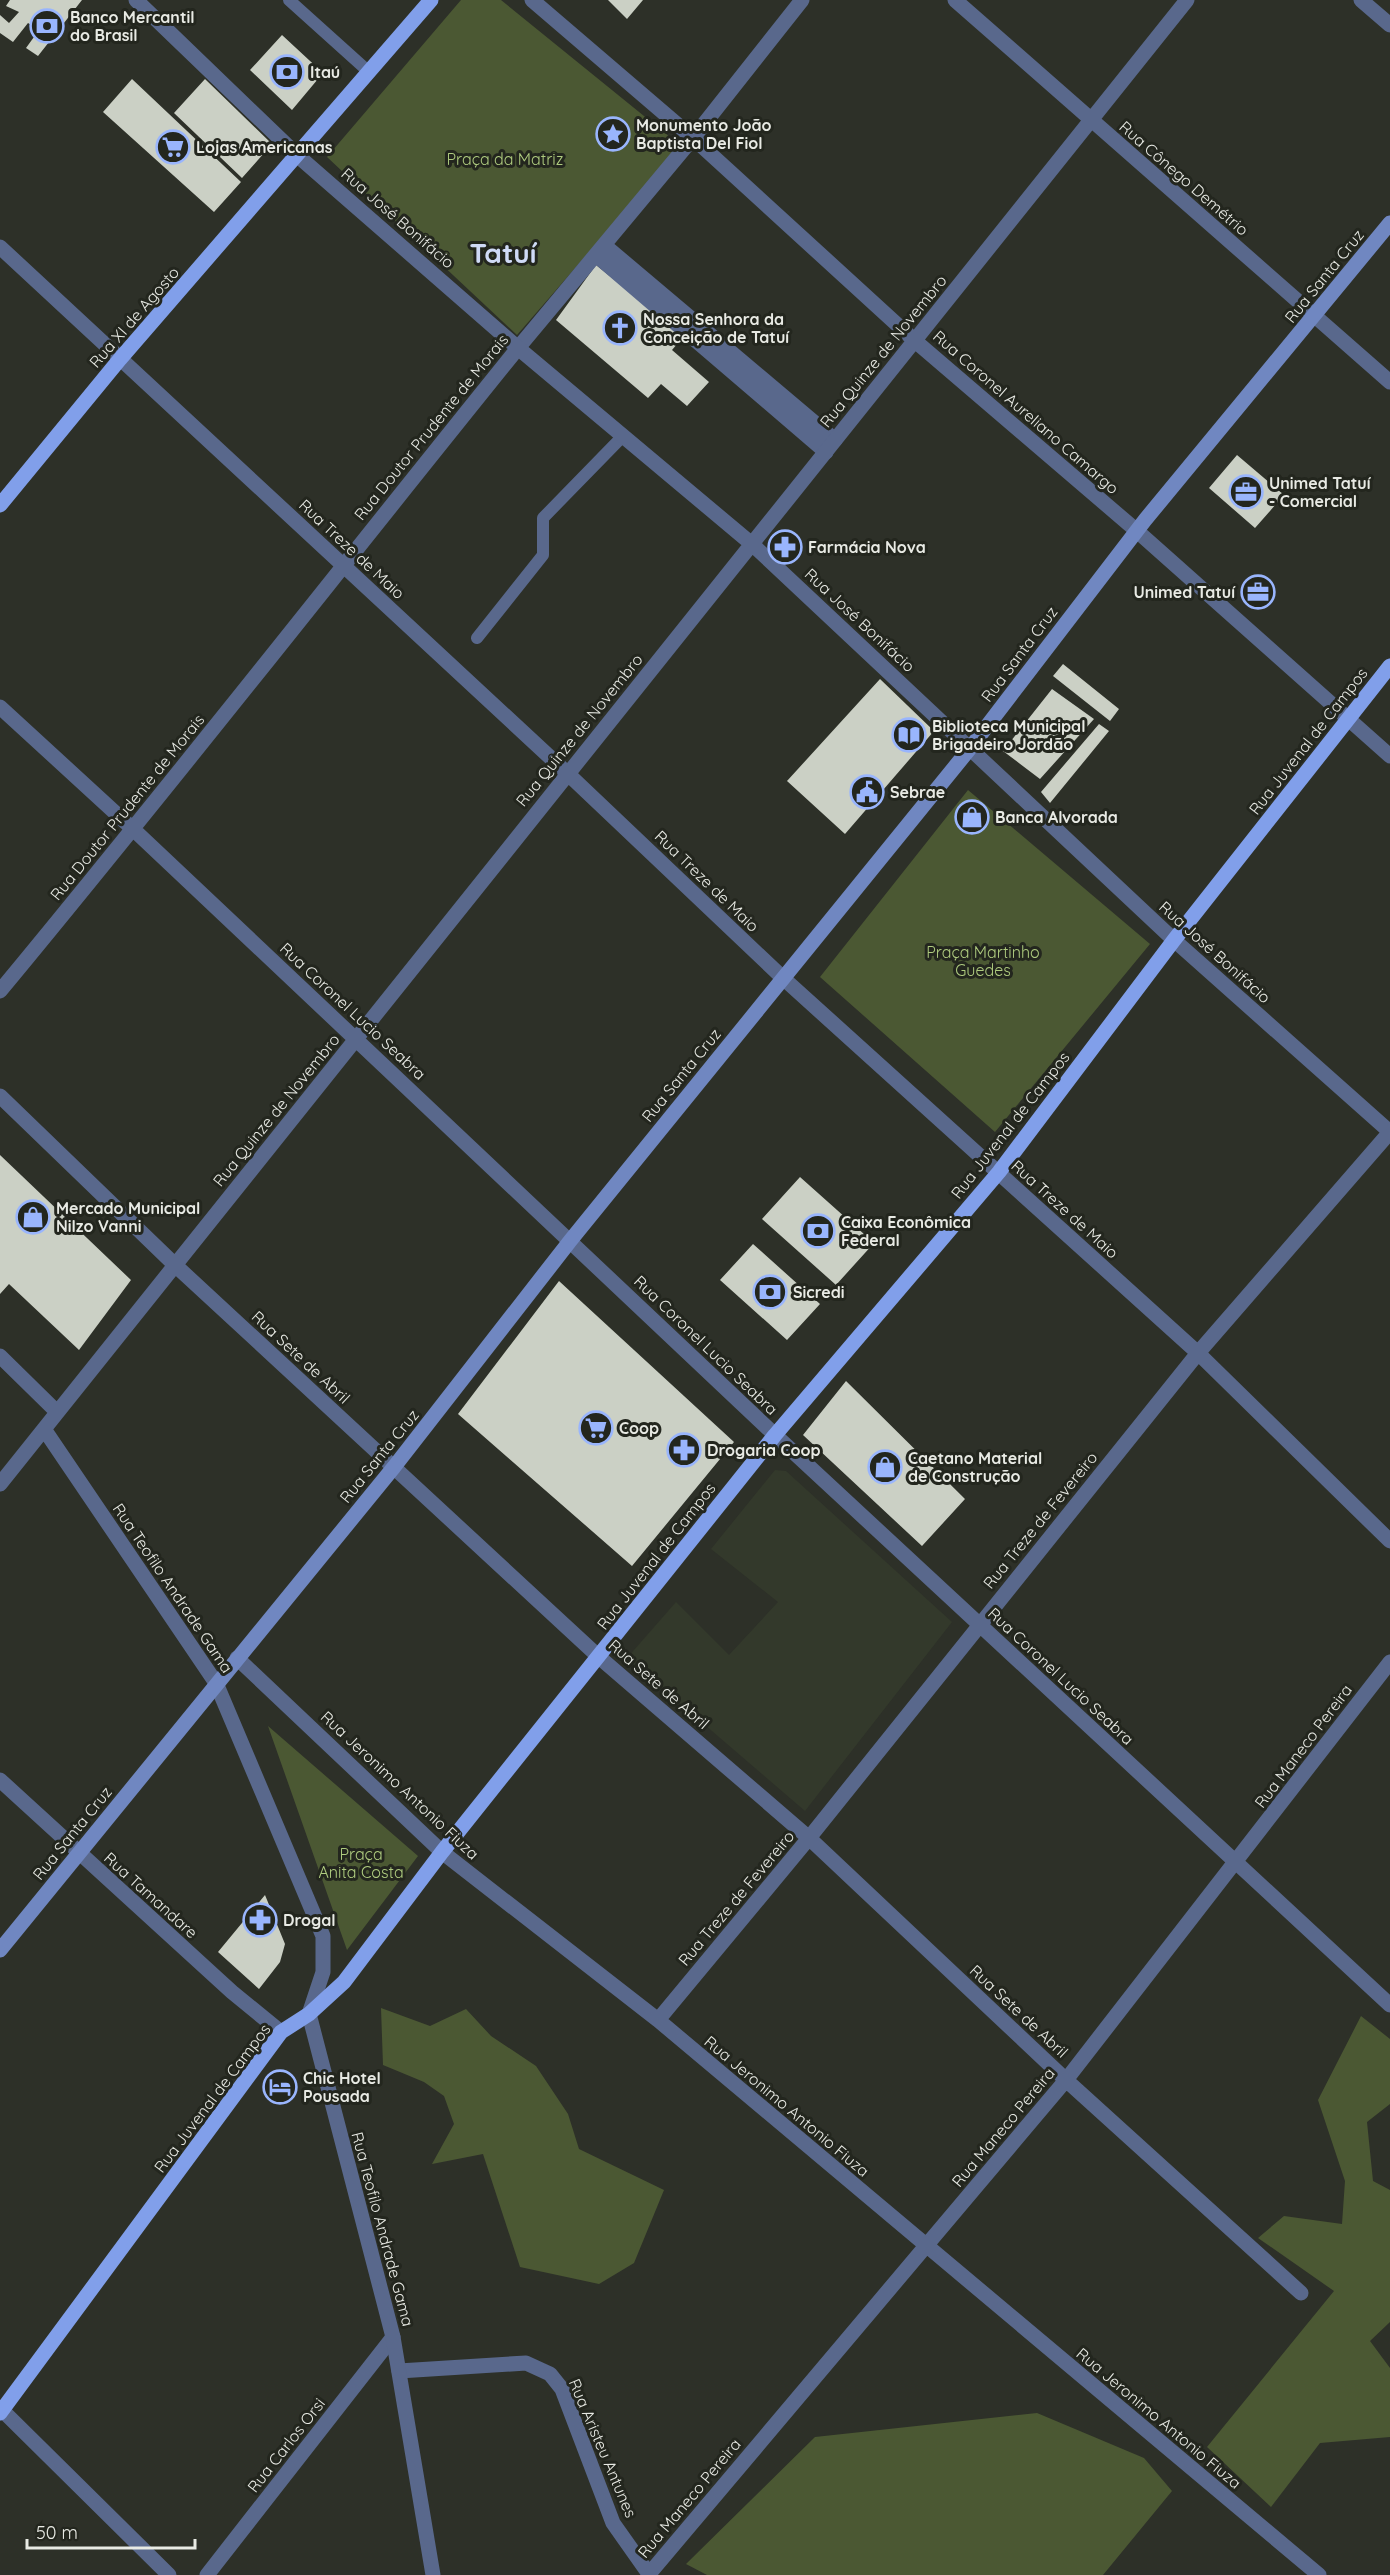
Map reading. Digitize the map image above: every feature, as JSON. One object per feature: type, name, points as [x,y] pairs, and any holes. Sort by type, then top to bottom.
[{"type":"main road","points":[[298,156],[431,0]]},
{"type":"main road","name":"Rua XI de Agosto","points":[[0,505],[120,359],[298,156]]},
{"type":"main road","name":"Rua Santa Cruz","points":[[0,1950],[394,1467],[570,1241],[971,747],[1137,531],[1316,316],[1390,223]]},
{"type":"main road","name":"Rua Juvenal de Campos","points":[[1,2410],[281,2032],[309,2014],[344,1982],[442,1852],[775,1435],[999,1172],[1174,940],[1390,666]]},
{"type":"street","name":"Rua José Bonifácio","points":[[136,0],[298,156],[518,348],[753,545],[971,747],[1174,940],[1390,1132]]},
{"type":"street","name":"Rua Coronel Aureliano Camargo","points":[[532,0],[693,138],[914,340],[1137,531],[1390,756]]},
{"type":"street","name":"Rua Doutor Prudente de Morais","points":[[0,991],[134,830],[343,564],[518,348],[693,138],[802,0]]},
{"type":"street","name":"Rua Cônego Demétrio","points":[[955,0],[1090,121],[1390,382]]},
{"type":"street","name":"Rua Quinze de Novembro","points":[[0,1484],[1187,0]]},
{"type":"street","points":[[1361,0],[1390,25]]},
{"type":"street","name":"Rua Treze de Maio","points":[[0,247],[567,773],[783,978],[1198,1353],[1390,1541]]},
{"type":"street","points":[[600,250],[830,446]]},
{"type":"street","name":"Rua Coronel Lucio Seabra","points":[[0,707],[134,830],[775,1435],[1235,1864],[1390,2005]]},
{"type":"street","name":"Rua Sete de Abril","points":[[0,1096],[175,1265],[599,1657],[809,1838],[1066,2080],[1301,2293]]},
{"type":"street","name":"Rua Treze de Fevereiro","points":[[658,2020],[809,1838],[1198,1353],[1390,1132]]},
{"type":"street","points":[[0,1356],[57,1412]]},
{"type":"street","name":"Rua Teofilo Andrade Gama","points":[[44,1429],[216,1683],[323,1936],[325,1955],[323,1972],[309,2014],[393,2337],[433,2575]]},
{"type":"street","name":"Rua Jeronimo Antonio Fiuza","points":[[237,1658],[442,1852],[658,2020],[1319,2575]]},
{"type":"street","name":"Rua Maneco Pereira","points":[[649,2574],[1066,2080],[1390,1662]]},
{"type":"street","name":"Rua Tamandare","points":[[0,1780],[78,1853],[281,2032]]},
{"type":"street","name":"Rua Carlos Orsi","points":[[207,2575],[393,2337]]},
{"type":"street","name":"Rua Aristeu Antunes","points":[[399,2372],[526,2363],[550,2374],[562,2390],[613,2523],[649,2574]]},
{"type":"street","points":[[1,2410],[169,2575]]},
{"type":"lane","points":[[289,0],[369,72]]},
{"type":"lane","points":[[477,638],[543,555],[543,518],[623,436]]},
{"type":"shaded area","points":[[775,1470],[786,1471],[952,1622],[805,1811],[627,1658],[676,1602],[729,1655],[778,1602],[711,1549]]},
{"type":"green space","name":"Praça da Matriz","points":[[461,0],[501,0],[681,146],[517,335],[327,157]]},
{"type":"green space","name":"Praça Martinho Guedes","points":[[968,790],[1150,944],[995,1132],[820,977]]},
{"type":"green space","name":"Praça Anita Costa","points":[[268,1726],[418,1856],[347,1950]]},
{"type":"green space","points":[[381,2008],[430,2026],[466,2009],[491,2036],[536,2066],[568,2114],[579,2149],[664,2190],[634,2263],[599,2284],[520,2267],[483,2154],[432,2164],[454,2124],[444,2096],[424,2082],[383,2065]]},
{"type":"green space","points":[[1361,2016],[1390,2039],[1390,2104],[1367,2122],[1373,2181],[1390,2190],[1390,2322],[1370,2341],[1390,2368],[1390,2437],[1320,2443],[1271,2507],[1207,2447],[1334,2291],[1258,2238],[1284,2216],[1342,2224],[1345,2181],[1318,2100]]},
{"type":"green space","points":[[1037,2413],[1144,2458],[1172,2491],[1103,2575],[707,2575],[686,2564],[815,2437]]},
{"type":"building","name":"Banco Mercantil do Brasil","points":[[10,0],[82,0],[38,56],[26,48],[39,30],[28,23],[13,42],[0,33],[0,15],[9,23],[19,12],[6,6]]},
{"type":"building","points":[[608,0],[643,0],[627,19]]},
{"type":"building","name":"Itaú","points":[[282,35],[323,73],[292,110],[250,70]]},
{"type":"building","name":"Lojas Americanas","points":[[132,79],[241,182],[214,212],[103,112]]},
{"type":"building","points":[[205,79],[272,144],[242,178],[174,113]]},
{"type":"building","name":"Nossa Senhora da Conceição de Tatuí","points":[[596,265],[684,336],[672,350],[709,382],[687,406],[661,384],[648,398],[556,320]]},
{"type":"building","name":"Unimed Tatuí - Comercial","points":[[1237,455],[1284,495],[1255,528],[1209,488]]},
{"type":"building","points":[[1063,664],[1119,709],[1110,721],[1053,676]]},
{"type":"building","points":[[880,679],[934,731],[845,834],[787,781]]},
{"type":"building","points":[[1052,689],[1094,719],[1040,779],[1003,751]]},
{"type":"building","points":[[1099,724],[1109,731],[1050,803],[1041,792]]},
{"type":"building","name":"Banca Alvorada","points":[[969,801],[987,816],[974,833],[956,818]]},
{"type":"building","name":"Mercado Municipal Nilzo Vanni","points":[[0,1155],[131,1280],[79,1350],[9,1284],[0,1294]]},
{"type":"building","name":"Caixa Econômica Federal","points":[[800,1177],[874,1243],[836,1285],[762,1219]]},
{"type":"building","name":"Sicredi","points":[[753,1244],[820,1304],[787,1340],[720,1280]]},
{"type":"building","name":"Coop","points":[[559,1281],[734,1442],[632,1566],[458,1414]]},
{"type":"building","name":"Caetano Material de Construção","points":[[846,1381],[965,1499],[922,1546],[803,1435]]},
{"type":"building","name":"Drogal","points":[[265,1895],[285,1944],[280,1962],[259,1989],[218,1952]]},
{"type":"place","name":"Banco Mercantil do Brasil","points":[[47,26]]},
{"type":"place","name":"Itaú","points":[[287,72]]},
{"type":"place","name":"Monumento João Baptista Del Fiol","points":[[613,134]]},
{"type":"place","name":"Lojas Americanas","points":[[173,147]]},
{"type":"place","name":"Nossa Senhora da Conceição de Tatuí","points":[[620,328]]},
{"type":"place","name":"Unimed Tatuí - Comercial","points":[[1246,492]]},
{"type":"place","name":"Farmácia Nova","points":[[785,547]]},
{"type":"place","name":"Unimed Tatuí","points":[[1258,592]]},
{"type":"place","name":"Biblioteca Municipal Brigadeiro Jordão","points":[[909,735]]},
{"type":"place","name":"Sebrae","points":[[867,792]]},
{"type":"place","name":"Banca Alvorada","points":[[972,817]]},
{"type":"place","name":"Mercado Municipal Nilzo Vanni","points":[[33,1217]]},
{"type":"place","name":"Caixa Econômica Federal","points":[[818,1231]]},
{"type":"place","name":"Sicredi","points":[[770,1292]]},
{"type":"place","name":"Coop","points":[[596,1428]]},
{"type":"place","name":"Drogaria Coop","points":[[684,1450]]},
{"type":"place","name":"Caetano Material de Construção","points":[[885,1467]]},
{"type":"place","name":"Drogal","points":[[260,1920]]},
{"type":"place","name":"Chic Hotel Pousada","points":[[280,2087]]},
{"type":"district","name":"Tatuí","points":[[503,253]]}]
